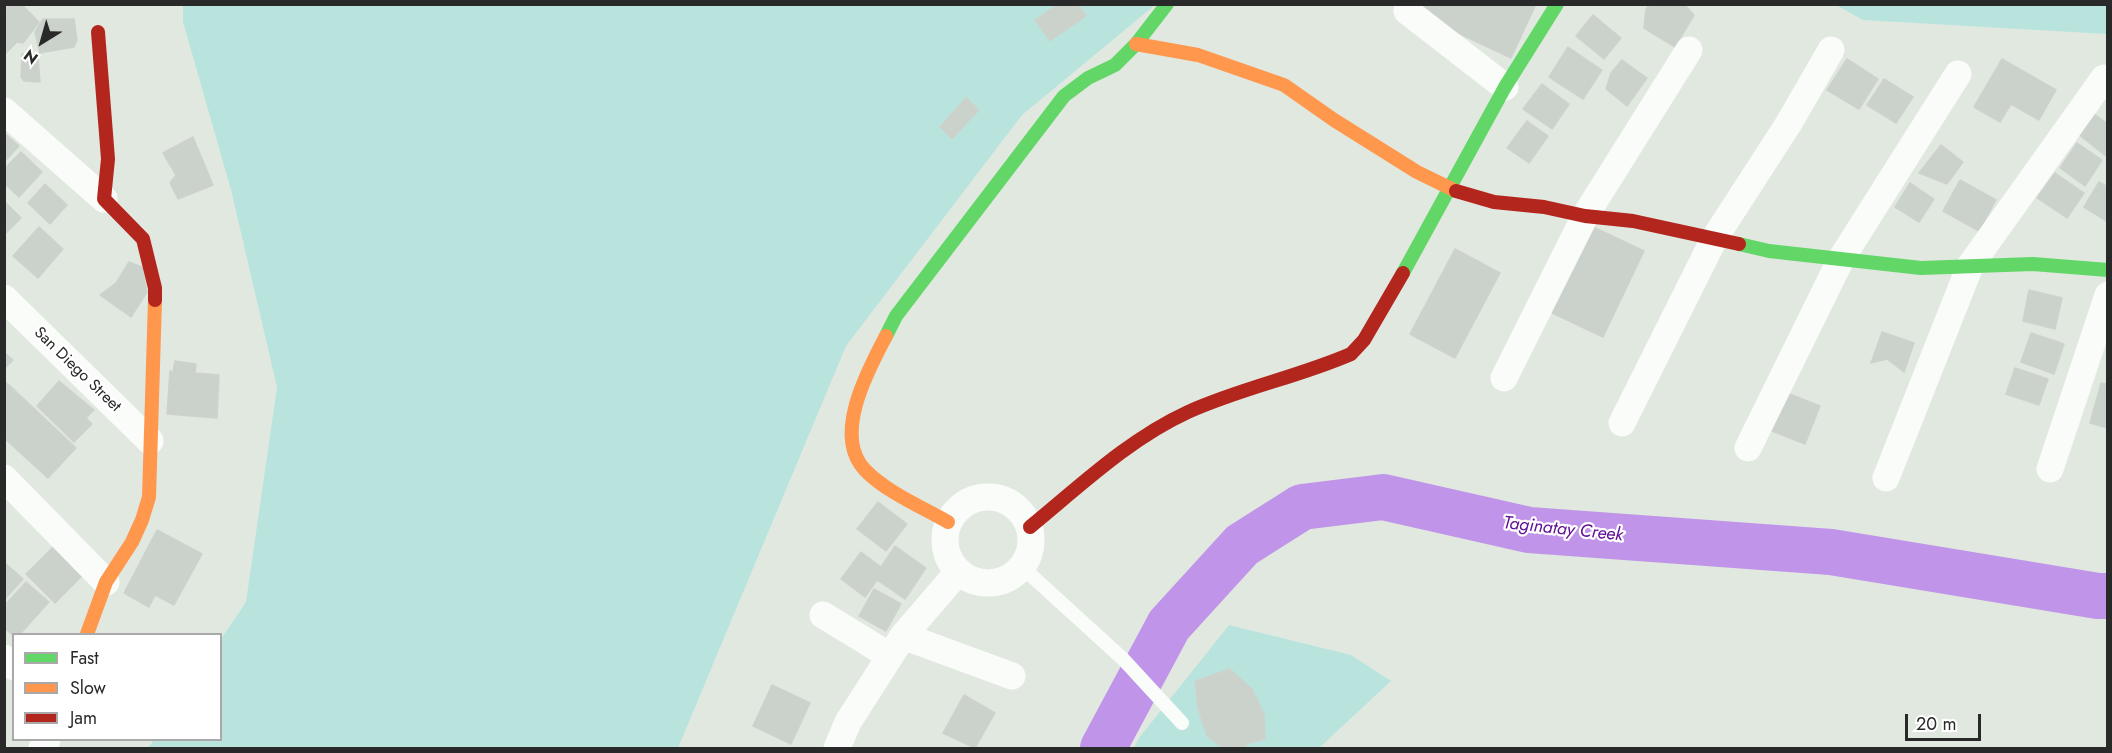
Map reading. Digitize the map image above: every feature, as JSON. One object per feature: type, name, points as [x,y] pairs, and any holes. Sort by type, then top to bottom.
[{"type":"street","points":[[948,522],[879,482],[864,469],[856,458],[851,427],[858,396],[896,316],[1041,125],[1064,96],[1088,78],[1115,65],[1136,44],[1167,4]]},
{"type":"street","points":[[1030,527],[1094,474],[1167,422],[1204,405],[1351,354],[1364,340],[1386,304],[1505,87],[1557,4]]},
{"type":"street","points":[[1407,10],[1505,87]]},
{"type":"street","points":[[98,32],[108,159],[104,199]]},
{"type":"street","points":[[1136,44],[1198,55],[1284,85],[1343,126],[1417,172],[1450,189],[1494,202],[1544,207],[1585,216],[1633,221],[1769,251],[1921,268],[2033,264],[2108,270]]},
{"type":"street","points":[[1504,378],[1585,216],[1689,50]]},
{"type":"street","points":[[1622,423],[1714,239],[1790,123],[1831,50]]},
{"type":"street","points":[[1748,448],[1841,259],[1958,74]]},
{"type":"street","points":[[1886,478],[1970,266],[2104,78]]},
{"type":"street","points":[[4,111],[104,199],[143,239],[155,288],[149,497],[132,542],[106,582],[87,633]]},
{"type":"street","points":[[2050,469],[2108,295]]},
{"type":"street","name":"San Diego Street","points":[[4,298],[150,441]]},
{"type":"street","points":[[4,478],[106,582]]},
{"type":"street","points":[[983,496],[1006,500],[1016,506],[1030,527],[1029,555],[1022,567],[1008,579],[991,583],[974,581],[958,572],[945,549],[944,535],[948,522],[962,504],[983,496]]},
{"type":"street","points":[[837,748],[848,722],[897,646],[958,572]]},
{"type":"street","points":[[823,615],[897,646],[1012,676]]},
{"type":"lane","points":[[1022,567],[1123,659],[1182,723]]},
{"type":"shaded area","points":[[183,5],[1155,5],[1022,115],[846,346],[678,748],[148,748],[153,741],[222,741],[222,638],[246,602],[277,387],[231,190],[183,22]]},
{"type":"shaded area","points":[[1836,5],[2107,5],[2107,34],[1863,20]]},
{"type":"shaded area","points":[[1229,625],[1351,655],[1391,681],[1319,748],[1134,748],[1139,738]]},
{"type":"building","points":[[14,4],[21,4],[39,22],[23,43],[17,42],[4,55],[4,9]]},
{"type":"building","points":[[1058,4],[1078,4],[1086,16],[1050,41],[1035,20]]},
{"type":"building","points":[[1423,4],[1536,4],[1511,58],[1418,14]]},
{"type":"building","points":[[1650,4],[1684,4],[1694,15],[1675,47],[1644,28],[1646,9]]},
{"type":"building","points":[[1593,15],[1621,38],[1604,59],[1576,36]]},
{"type":"building","points":[[43,19],[74,19],[77,40],[74,47],[40,53],[35,32]]},
{"type":"building","points":[[1568,47],[1602,70],[1583,99],[1549,77]]},
{"type":"building","points":[[22,54],[38,58],[40,82],[24,81],[21,77]]},
{"type":"building","points":[[1847,59],[1878,79],[1859,109],[1827,90]]},
{"type":"building","points":[[2002,59],[2056,90],[2039,120],[2011,104],[2000,122],[1974,107]]},
{"type":"building","points":[[1622,60],[1647,78],[1627,106],[1606,89],[1611,73]]},
{"type":"building","points":[[1884,79],[1913,97],[1896,123],[1867,105]]},
{"type":"building","points":[[1542,84],[1569,104],[1552,129],[1523,109]]},
{"type":"building","points":[[966,98],[979,110],[952,139],[940,127]]},
{"type":"building","points":[[2094,114],[2108,124],[2108,154],[2106,156],[2078,134]]},
{"type":"building","points":[[1527,121],[1548,136],[1529,163],[1507,148]]},
{"type":"building","points":[[4,133],[19,146],[4,162]]},
{"type":"building","points":[[193,137],[213,185],[178,199],[170,183],[176,175],[163,153]]},
{"type":"building","points":[[2077,143],[2102,160],[2085,186],[2060,168]]},
{"type":"building","points":[[1941,145],[1963,162],[1947,184],[1919,173]]},
{"type":"building","points":[[21,152],[42,172],[19,197],[4,183],[4,169]]},
{"type":"building","points":[[2055,173],[2084,193],[2067,218],[2037,198]]},
{"type":"building","points":[[1960,180],[1996,200],[1979,231],[1943,211]]},
{"type":"building","points":[[2099,182],[2108,187],[2108,222],[2084,207]]},
{"type":"building","points":[[1910,183],[1934,199],[1919,222],[1895,207]]},
{"type":"building","points":[[45,184],[67,205],[50,224],[28,203]]},
{"type":"building","points":[[4,201],[21,218],[4,235]]},
{"type":"building","points":[[1589,225],[1644,251],[1603,337],[1548,311]]},
{"type":"building","points":[[39,227],[63,249],[38,278],[13,256]]},
{"type":"building","points":[[1455,249],[1500,273],[1455,358],[1410,334]]},
{"type":"building","points":[[129,262],[142,267],[147,292],[131,317],[100,295],[116,283]]},
{"type":"building","points":[[2029,290],[2062,298],[2055,329],[2023,321]]},
{"type":"building","points":[[1882,332],[1914,343],[1904,372],[1887,359],[1871,363]]},
{"type":"building","points":[[2031,333],[2064,344],[2054,374],[2021,362]]},
{"type":"building","points":[[4,352],[13,360],[4,369]]},
{"type":"building","points":[[175,361],[196,364],[195,373],[219,375],[217,418],[167,414],[170,371],[173,372]]},
{"type":"building","points":[[2015,368],[2048,379],[2039,405],[2006,394]]},
{"type":"building","points":[[59,381],[94,410],[86,418],[92,424],[74,442],[37,406]]},
{"type":"building","points":[[7,383],[76,448],[48,478],[4,438],[4,385]]},
{"type":"building","points":[[2101,383],[2108,384],[2108,428],[2090,423]]},
{"type":"building","points":[[1787,393],[1820,406],[1805,444],[1772,431]]},
{"type":"building","points":[[878,502],[907,524],[886,551],[857,529]]},
{"type":"building","points":[[157,530],[202,554],[174,605],[155,595],[149,607],[124,593]]},
{"type":"building","points":[[895,546],[926,568],[905,599],[877,580],[865,597],[841,579],[861,552],[881,567]]},
{"type":"building","points":[[53,547],[82,576],[55,603],[26,574]]},
{"type":"building","points":[[4,562],[23,579],[4,600]]},
{"type":"building","points":[[26,582],[49,602],[21,633],[12,634],[4,628],[4,606]]},
{"type":"building","points":[[874,589],[901,604],[886,631],[859,616]]},
{"type":"building","points":[[1230,669],[1252,689],[1264,714],[1265,739],[1249,743],[1243,748],[1223,748],[1207,736],[1198,708],[1195,681]]},
{"type":"building","points":[[772,685],[810,703],[791,744],[753,726]]},
{"type":"building","points":[[964,695],[995,713],[975,748],[943,733]]},
{"type":"waterway","name":"Taginatay Creek","points":[[1103,748],[1169,625],[1242,545],[1302,507],[1383,497],[1529,530],[1831,552],[2108,596]]},
{"type":"traffic: fast","points":[[886,336],[896,316],[1064,96],[1088,78],[1115,65],[1136,44],[1167,4]]},
{"type":"traffic: fast","points":[[1403,273],[1505,87],[1557,4]]},
{"type":"traffic: fast","points":[[1739,244],[1769,251],[1921,268],[2033,264],[2108,270]]},
{"type":"traffic: slow","points":[[1136,44],[1198,55],[1284,85],[1334,120],[1417,172],[1456,191]]},
{"type":"traffic: slow","points":[[87,633],[106,582],[132,542],[149,497],[155,300]]},
{"type":"traffic: slow","points":[[886,336],[870,366],[856,403],[852,422],[852,440],[856,456],[865,470],[883,485],[948,522]]},
{"type":"traffic: jam","points":[[98,32],[108,159],[104,199],[143,239],[155,288],[155,300]]},
{"type":"traffic: jam","points":[[1456,191],[1494,202],[1544,207],[1585,216],[1633,221],[1739,244]]},
{"type":"traffic: jam","points":[[1030,527],[1125,449],[1166,423],[1208,404],[1351,354],[1364,340],[1403,273]]}]
